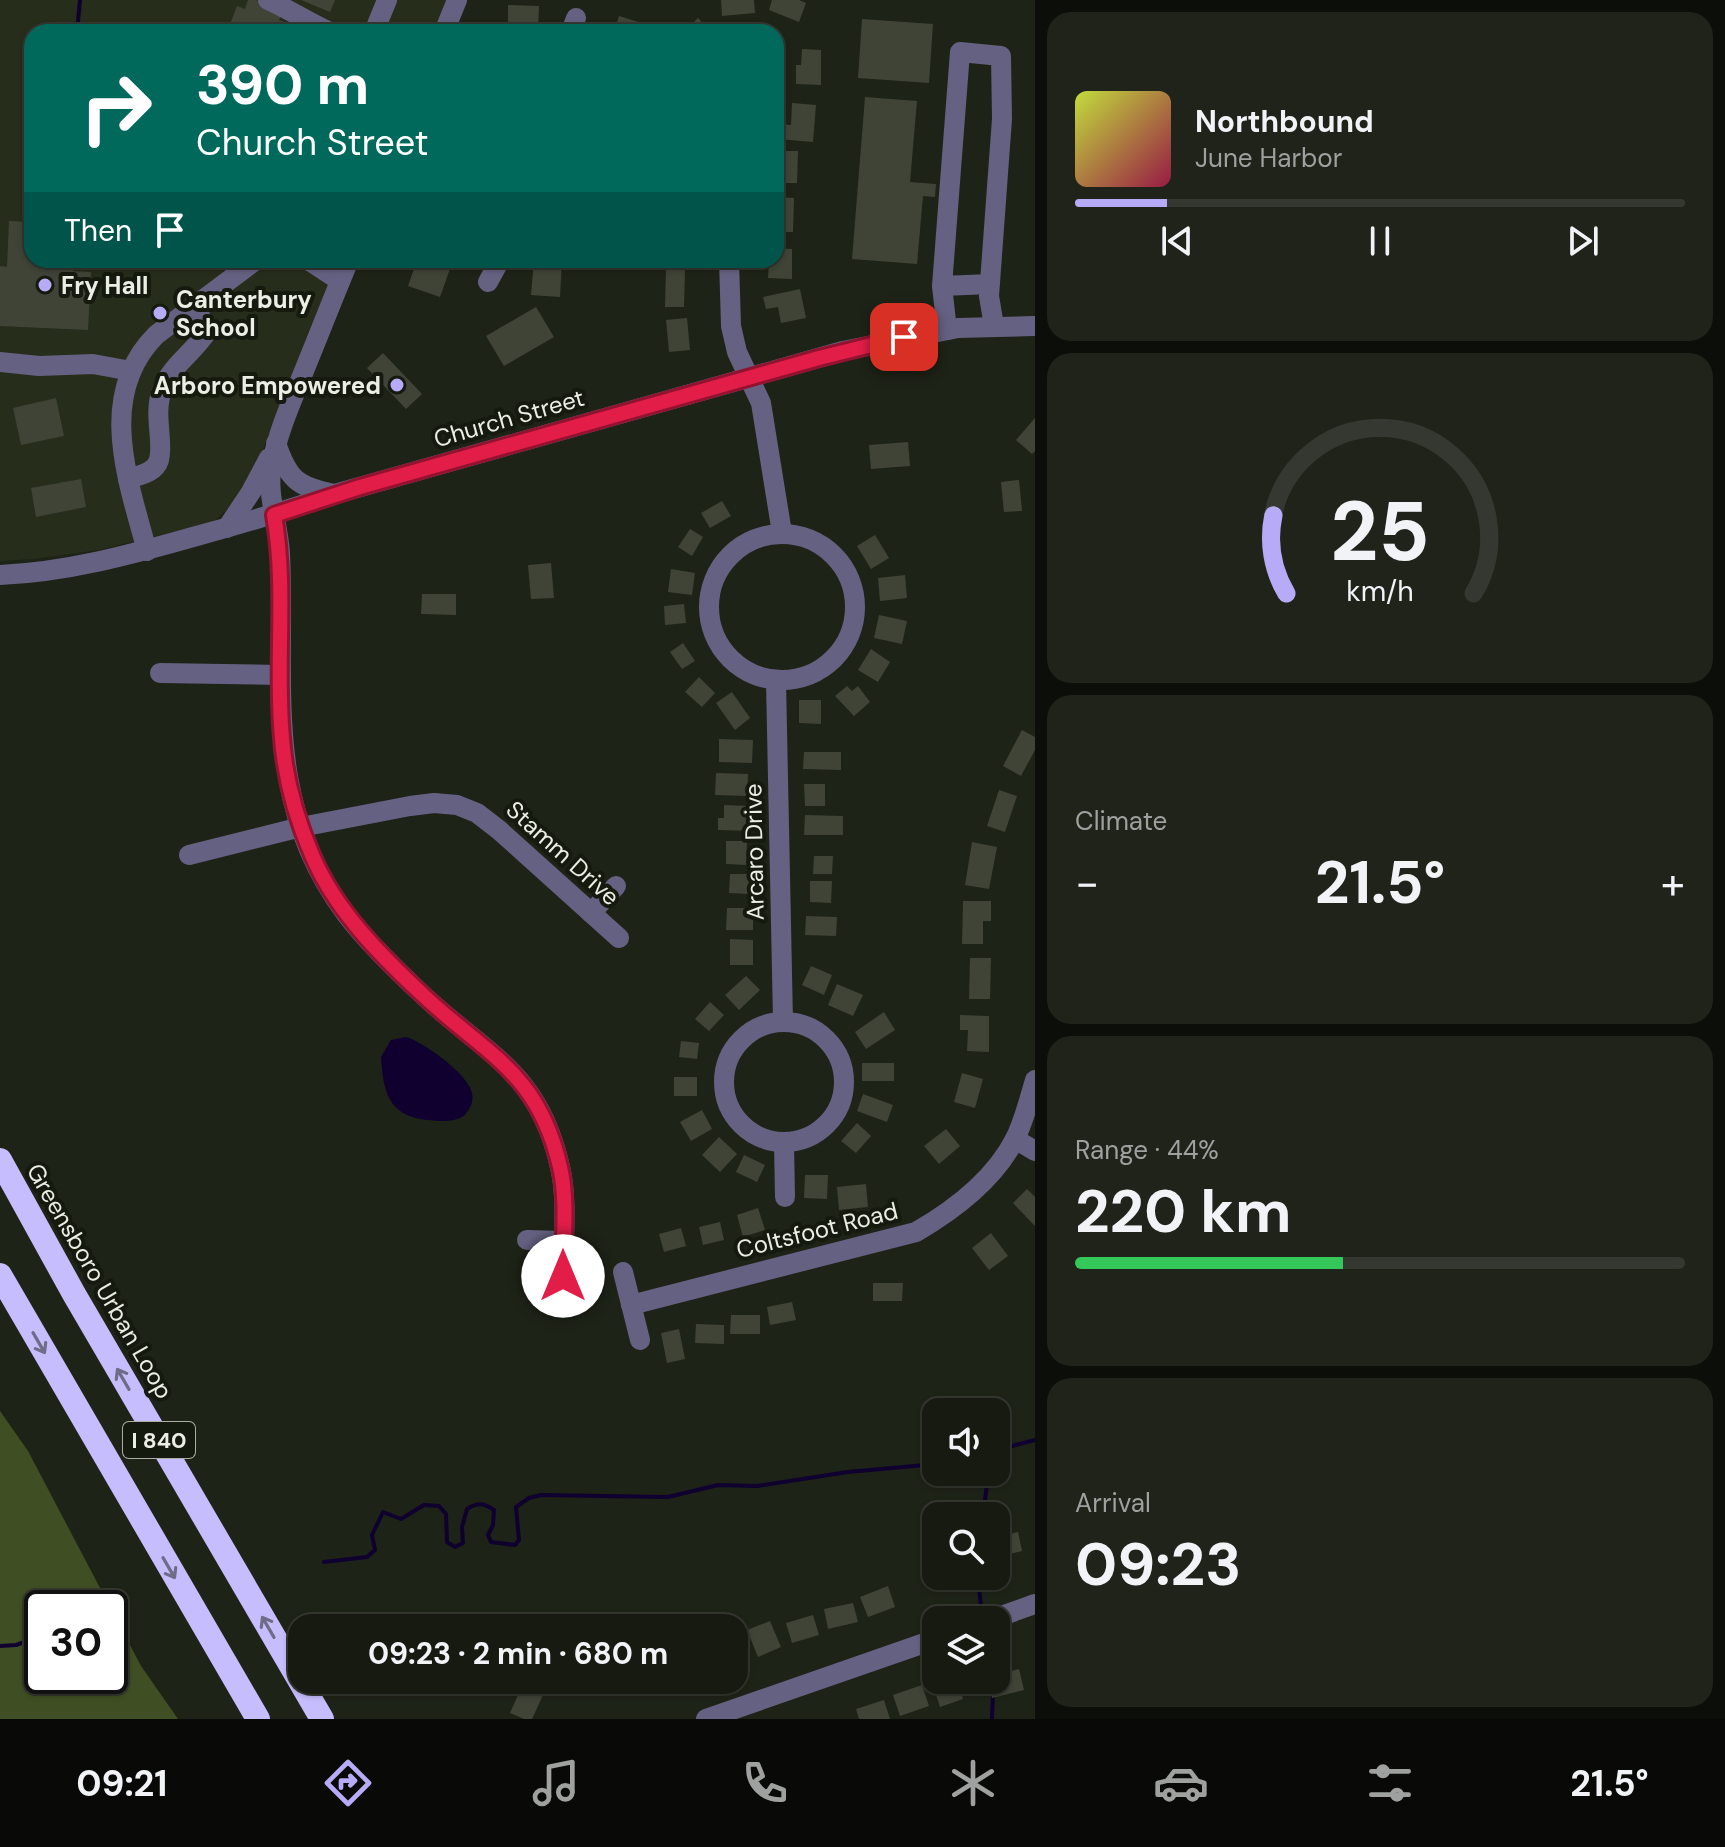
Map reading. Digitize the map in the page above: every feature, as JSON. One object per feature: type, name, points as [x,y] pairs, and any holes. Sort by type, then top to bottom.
[{"type":"highway","name":"Greensboro Urban Loop","points":[[0,1160],[74,1294],[322,1719]]},
{"type":"highway","name":"I 840","points":[[0,1275],[258,1719]]},
{"type":"street","points":[[268,0],[296,12],[312,24]]},
{"type":"street","points":[[377,24],[387,0]]},
{"type":"street","points":[[447,24],[457,0]]},
{"type":"street","points":[[947,330],[942,286],[960,52],[1001,56],[1002,119],[990,284],[994,326]]},
{"type":"street","points":[[147,551],[120,434],[131,371],[149,342],[245,268]]},
{"type":"street","points":[[320,268],[340,281]]},
{"type":"street","points":[[227,528],[251,492],[276,443],[346,268]]},
{"type":"street","points":[[488,282],[496,268]]},
{"type":"street","points":[[729,268],[731,326],[737,352],[761,403],[782,533]]},
{"type":"street","points":[[942,286],[990,284]]},
{"type":"street","points":[[128,479],[153,470],[159,460],[157,413],[162,390],[173,369],[208,330],[194,306]]},
{"type":"street","name":"Church Street","points":[[0,575],[78,567],[147,551],[335,494],[843,351],[947,330],[1035,326]]},
{"type":"street","points":[[0,362],[39,366],[93,364],[131,371]]},
{"type":"street","points":[[276,443],[283,465],[291,477],[302,485],[335,494]]},
{"type":"street","points":[[276,443],[270,487],[280,549],[280,709],[285,764],[301,827],[325,883],[347,915],[425,997],[511,1069],[542,1112],[561,1170],[563,1276]]},
{"type":"street","points":[[782,533],[806,536],[827,547],[848,575],[853,586],[856,610],[851,633],[839,654],[822,670],[800,679],[776,681],[752,675],[731,661],[716,640],[712,628],[710,591],[719,568],[736,549],[758,537],[782,533]]},
{"type":"street","points":[[160,673],[281,675]]},
{"type":"street","name":"Arcaro Drive","points":[[776,681],[783,1021]]},
{"type":"street","name":"Stamm Drive","points":[[189,855],[301,827],[410,806],[434,803],[457,805],[477,813],[499,830],[591,913],[620,932]]},
{"type":"street","points":[[591,913],[616,886]]},
{"type":"street","points":[[783,1021],[806,1026],[826,1039],[839,1059],[844,1082],[839,1105],[827,1125],[807,1138],[784,1143],[761,1138],[741,1125],[728,1106],[723,1082],[728,1059],[741,1039],[760,1026],[783,1021]]},
{"type":"street","name":"Coltsfoot Road","points":[[631,1305],[916,1232],[946,1215],[978,1187],[1015,1139],[1035,1080]]},
{"type":"street","points":[[1015,1139],[1035,1151]]},
{"type":"street","points":[[784,1143],[785,1197]]},
{"type":"street","points":[[527,1240],[563,1241]]},
{"type":"street","points":[[623,1272],[640,1340]]},
{"type":"street","points":[[1010,1613],[1035,1604]]},
{"type":"street","points":[[706,1719],[922,1644]]},
{"type":"shaded area","name":"Canterbury School","points":[[0,0],[447,0],[438,24],[24,24],[24,268],[339,268],[252,475],[236,502],[213,522],[99,550],[0,561]]},
{"type":"shaded area","points":[[406,1037],[444,1060],[469,1085],[472,1099],[464,1116],[446,1121],[414,1118],[390,1100],[381,1057],[391,1040]]},
{"type":"green space","points":[[0,1411],[28,1451],[101,1590],[24,1590],[24,1694],[128,1694],[128,1641],[141,1666],[178,1719],[0,1719]]},
{"type":"building","points":[[248,0],[256,0],[283,11],[279,20],[290,24],[230,24],[237,6],[245,9]]},
{"type":"building","points":[[301,0],[335,0],[330,12]]},
{"type":"building","points":[[721,0],[754,0],[755,13],[722,16]]},
{"type":"building","points":[[772,0],[806,3],[799,22],[769,10]]},
{"type":"building","points":[[508,5],[539,6],[538,24],[508,24]]},
{"type":"building","points":[[619,16],[645,24],[616,24]]},
{"type":"building","points":[[862,19],[933,24],[929,83],[858,78]]},
{"type":"building","points":[[802,49],[821,50],[821,85],[796,84],[796,65],[801,65]]},
{"type":"building","points":[[865,97],[917,101],[910,182],[936,184],[935,197],[923,196],[917,264],[852,259]]},
{"type":"building","points":[[792,103],[816,105],[813,142],[784,140],[784,124],[791,125]]},
{"type":"building","points":[[784,151],[798,151],[797,183],[784,183]]},
{"type":"building","points":[[784,197],[794,198],[793,232],[784,232]]},
{"type":"building","name":"Fry Hall","points":[[9,221],[24,222],[24,268],[73,268],[73,271],[91,272],[88,330],[0,326],[0,266],[7,267]]},
{"type":"building","points":[[784,248],[792,249],[792,279],[768,278],[769,268],[784,268]]},
{"type":"building","points":[[414,268],[450,268],[440,297],[408,286]]},
{"type":"building","points":[[533,268],[562,268],[560,297],[531,295]]},
{"type":"building","points":[[666,268],[685,269],[684,307],[665,307]]},
{"type":"building","points":[[800,289],[806,318],[781,323],[778,307],[766,309],[763,297]]},
{"type":"building","points":[[536,307],[554,337],[504,366],[486,336]]},
{"type":"building","points":[[687,318],[690,350],[669,352],[666,320]]},
{"type":"building","points":[[383,353],[422,394],[406,409],[367,368]]},
{"type":"building","points":[[56,398],[64,436],[21,445],[13,408]]},
{"type":"building","points":[[1035,418],[1035,451],[1032,454],[1016,440]]},
{"type":"building","points":[[908,442],[910,466],[871,469],[869,445]]},
{"type":"building","points":[[81,479],[86,507],[36,517],[31,488]]},
{"type":"building","points":[[1019,480],[1022,511],[1004,512],[1001,482]]},
{"type":"building","points":[[722,501],[731,516],[710,528],[701,513]]},
{"type":"building","points":[[690,529],[703,537],[692,556],[678,547]]},
{"type":"building","points":[[875,535],[889,558],[871,569],[857,546]]},
{"type":"building","points":[[551,563],[554,598],[531,599],[528,565]]},
{"type":"building","points":[[671,569],[695,573],[692,595],[668,592]]},
{"type":"building","points":[[905,575],[907,598],[880,601],[878,578]]},
{"type":"building","points":[[422,594],[456,594],[456,615],[421,614]]},
{"type":"building","points":[[684,604],[686,623],[665,625],[664,606]]},
{"type":"building","points":[[879,615],[907,621],[902,644],[874,638]]},
{"type":"building","points":[[683,643],[695,661],[682,669],[670,652]]},
{"type":"building","points":[[871,649],[890,662],[878,682],[858,670]]},
{"type":"building","points":[[699,677],[715,693],[702,707],[685,692]]},
{"type":"building","points":[[847,686],[852,691],[858,686],[870,702],[854,716],[835,696]]},
{"type":"building","points":[[732,692],[750,718],[735,730],[716,703]]},
{"type":"building","points":[[799,700],[821,700],[821,724],[799,723]]},
{"type":"building","points":[[1022,730],[1035,737],[1035,750],[1021,776],[1003,766]]},
{"type":"building","points":[[719,739],[753,740],[752,763],[719,762]]},
{"type":"building","points":[[804,752],[841,752],[841,770],[803,769]]},
{"type":"building","points":[[716,773],[748,774],[747,796],[715,795]]},
{"type":"building","points":[[804,784],[825,784],[825,806],[805,806]]},
{"type":"building","points":[[999,790],[1017,796],[1005,832],[987,826]]},
{"type":"building","points":[[724,805],[750,806],[750,831],[718,830],[718,818],[724,818]]},
{"type":"building","points":[[805,815],[843,816],[843,835],[804,835]]},
{"type":"building","points":[[726,841],[747,841],[746,865],[726,864]]},
{"type":"building","points":[[972,842],[997,847],[989,889],[965,885]]},
{"type":"building","points":[[814,856],[833,856],[832,874],[813,874]]},
{"type":"building","points":[[730,874],[749,874],[749,894],[729,893]]},
{"type":"building","points":[[810,881],[832,881],[831,903],[810,902]]},
{"type":"building","points":[[963,901],[991,901],[991,921],[983,921],[983,944],[962,944]]},
{"type":"building","points":[[727,908],[753,908],[753,930],[726,930]]},
{"type":"building","points":[[806,916],[837,917],[836,936],[805,935]]},
{"type":"building","points":[[730,939],[753,940],[753,965],[730,965]]},
{"type":"building","points":[[970,958],[991,958],[990,999],[969,999]]},
{"type":"building","points":[[811,966],[832,975],[824,995],[802,985]]},
{"type":"building","points":[[746,976],[760,990],[739,1010],[725,995]]},
{"type":"building","points":[[837,984],[863,995],[853,1016],[828,1005]]},
{"type":"building","points":[[710,1002],[724,1015],[709,1031],[695,1019]]},
{"type":"building","points":[[884,1012],[895,1030],[866,1049],[855,1032]]},
{"type":"building","points":[[960,1015],[989,1016],[989,1052],[967,1051],[968,1030],[960,1030]]},
{"type":"building","points":[[681,1041],[699,1043],[697,1059],[679,1057]]},
{"type":"building","points":[[862,1063],[894,1063],[894,1081],[862,1081]]},
{"type":"building","points":[[962,1073],[983,1079],[975,1108],[954,1102]]},
{"type":"building","points":[[674,1077],[697,1077],[697,1096],[674,1096]]},
{"type":"building","points":[[863,1094],[893,1105],[887,1122],[857,1111]]},
{"type":"building","points":[[702,1110],[712,1129],[691,1141],[680,1122]]},
{"type":"building","points":[[857,1123],[871,1136],[856,1153],[841,1141]]},
{"type":"building","points":[[946,1129],[960,1146],[939,1164],[924,1146]]},
{"type":"building","points":[[719,1137],[737,1154],[720,1172],[702,1155]]},
{"type":"building","points":[[744,1155],[765,1165],[757,1182],[736,1172]]},
{"type":"building","points":[[805,1175],[828,1175],[827,1199],[804,1198]]},
{"type":"building","points":[[866,1184],[868,1207],[839,1210],[837,1187]]},
{"type":"building","points":[[1027,1189],[1035,1197],[1035,1226],[1013,1203]]},
{"type":"building","points":[[758,1208],[765,1230],[743,1237],[737,1215]]},
{"type":"building","points":[[720,1222],[724,1240],[703,1245],[699,1227]]},
{"type":"building","points":[[681,1228],[686,1246],[664,1252],[659,1234]]},
{"type":"building","points":[[991,1233],[1008,1256],[989,1270],[972,1248]]},
{"type":"building","points":[[873,1283],[903,1283],[902,1301],[873,1301]]},
{"type":"building","points":[[792,1302],[796,1320],[770,1325],[767,1307]]},
{"type":"building","points":[[731,1315],[760,1315],[760,1334],[730,1334]]},
{"type":"building","points":[[696,1324],[724,1325],[724,1344],[695,1343]]},
{"type":"building","points":[[679,1329],[685,1359],[667,1363],[661,1333]]},
{"type":"building","points":[[1018,1532],[1022,1551],[1010,1554],[1010,1534]]},
{"type":"building","points":[[888,1586],[895,1607],[868,1617],[860,1597]]},
{"type":"building","points":[[853,1603],[858,1622],[828,1629],[824,1609]]},
{"type":"building","points":[[813,1615],[819,1635],[792,1643],[786,1623]]},
{"type":"building","points":[[770,1621],[781,1647],[758,1657],[748,1630]]},
{"type":"building","points":[[1019,1669],[1024,1690],[1010,1694],[1010,1671]]},
{"type":"building","points":[[922,1685],[922,1694],[925,1694],[929,1706],[900,1716],[893,1695]]},
{"type":"building","points":[[518,1694],[543,1695],[532,1719],[510,1713]]},
{"type":"building","points":[[936,1694],[961,1694],[963,1699],[940,1707]]},
{"type":"building","points":[[884,1700],[890,1719],[859,1719],[856,1709]]},
{"type":"waterway","points":[[78,24],[80,0]]},
{"type":"waterway","points":[[1010,1446],[1035,1440]]},
{"type":"waterway","points":[[324,1562],[367,1557],[375,1550],[372,1535],[383,1512],[401,1519],[424,1505],[439,1506],[446,1514],[447,1542],[455,1547],[463,1543],[462,1527],[467,1509],[481,1504],[494,1510],[493,1525],[488,1535],[491,1542],[515,1545],[519,1540],[516,1507],[529,1498],[541,1495],[668,1497],[718,1485],[757,1486],[848,1472],[922,1465]]},
{"type":"waterway","points":[[985,1502],[987,1486]]},
{"type":"waterway","points":[[979,1590],[981,1606]]},
{"type":"waterway","points":[[0,1646],[24,1642]]},
{"type":"waterway","points":[[992,1719],[993,1694]]},
{"type":"place","name":"Fry Hall","points":[[45,285]]},
{"type":"place","name":"Canterbury School","points":[[160,313]]},
{"type":"place","name":"Arboro Empowered","points":[[397,385]]},
{"type":"route","points":[[563,1276],[561,1170],[542,1112],[511,1069],[425,997],[347,915],[325,883],[312,855],[289,788],[282,738],[280,549],[274,515],[335,494],[904,337]]}]
